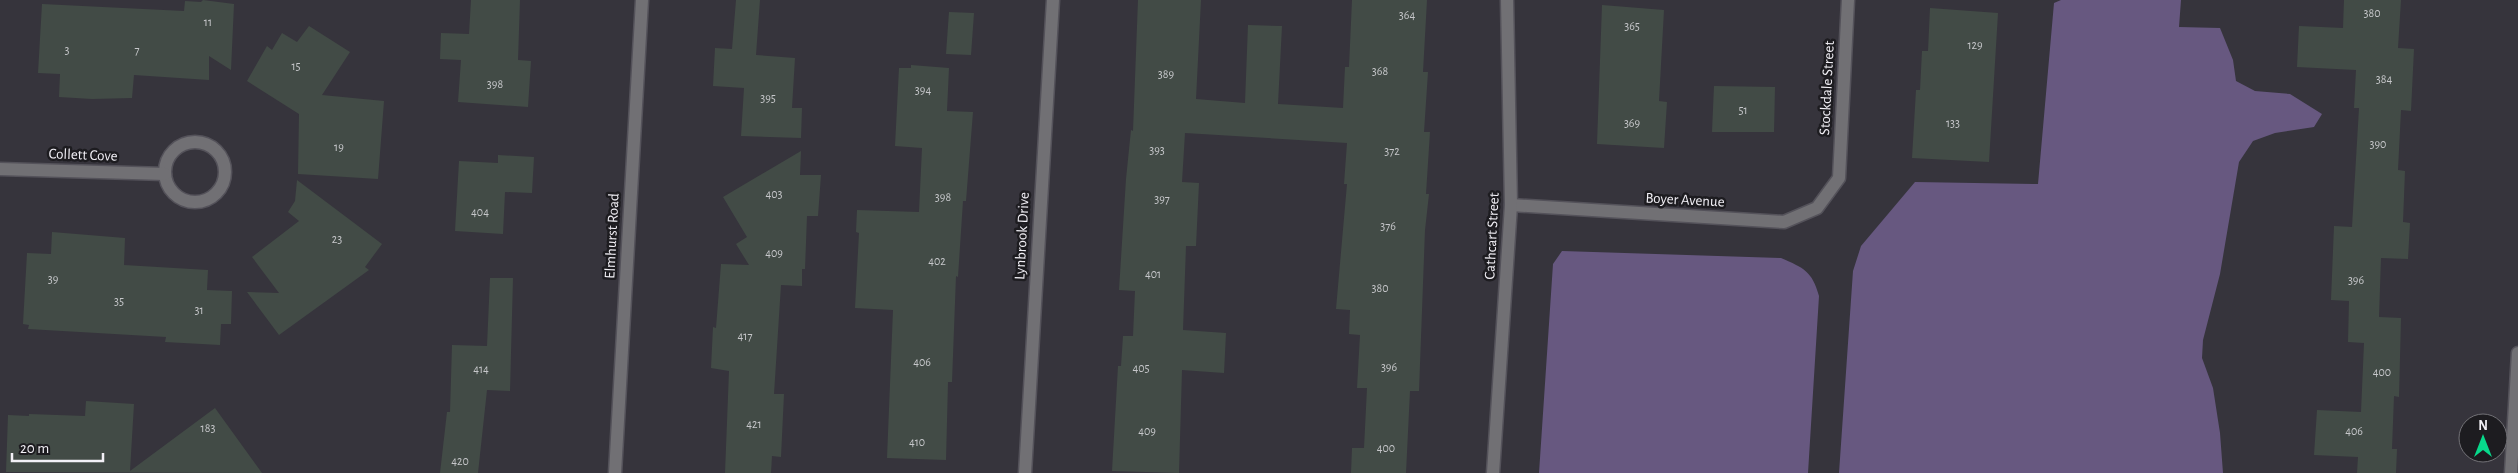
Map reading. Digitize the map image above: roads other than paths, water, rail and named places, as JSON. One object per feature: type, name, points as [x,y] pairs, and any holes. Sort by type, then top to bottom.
[{"type":"street","name":"Elmhurst Road","points":[[614,473],[642,0]]},
{"type":"street","name":"Lynbrook Drive","points":[[1025,473],[1053,0]]},
{"type":"street","name":"Cathcart Street","points":[[1494,473],[1511,205],[1507,0]]},
{"type":"street","name":"Stockdale Street","points":[[1838,178],[1848,0]]},
{"type":"street","points":[[195,142],[206,143],[214,148],[222,156],[226,170],[225,180],[220,190],[206,200],[196,202],[185,200],[176,195],[168,184],[165,174],[166,163],[176,149],[195,142]]},
{"type":"street","name":"Collett Cove","points":[[0,169],[165,174]]},
{"type":"street","name":"Boyer Avenue","points":[[1511,205],[1784,222],[1817,208],[1838,178]]},
{"type":"street","points":[[2511,473],[2518,353]]}]
